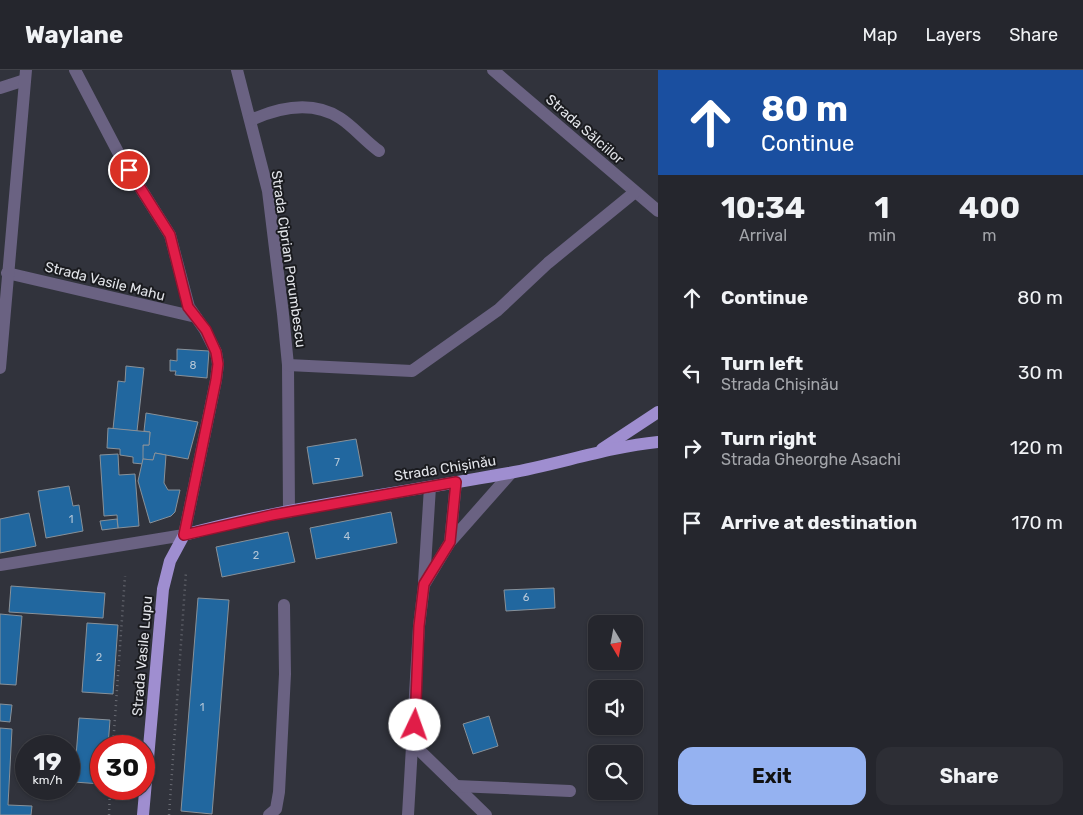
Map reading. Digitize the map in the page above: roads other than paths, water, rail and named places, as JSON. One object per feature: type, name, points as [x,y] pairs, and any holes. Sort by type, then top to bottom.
[{"type":"main road","points":[[591,455],[658,412]]},
{"type":"main road","name":"Strada Chișinău","points":[[184,535],[289,512],[511,473],[658,442]]},
{"type":"main road","name":"Strada Vasile Lupu","points":[[143,815],[163,589],[170,561],[184,535]]},
{"type":"street","points":[[75,70],[119,154],[170,235],[188,307],[212,340],[218,364],[184,535]]},
{"type":"street","name":"Strada Ciprian Porumbescu","points":[[237,70],[268,191],[288,364],[289,512]]},
{"type":"street","name":"Strada Sălciilor","points":[[493,70],[658,210]]},
{"type":"street","points":[[0,88],[25,75]]},
{"type":"street","points":[[0,368],[5,281],[25,75]]},
{"type":"street","points":[[251,120],[272,111],[299,107],[316,107],[341,118],[379,151]]},
{"type":"street","name":"Strada Ciprian Porumbescu","points":[[288,364],[412,371],[498,310],[548,263],[635,192]]},
{"type":"street","name":"Strada Vasile Mahu","points":[[5,281],[196,317]]},
{"type":"street","points":[[424,584],[450,542],[511,473]]},
{"type":"street","points":[[450,542],[456,482]]},
{"type":"street","points":[[408,815],[414,745],[419,626],[424,584],[430,487]]},
{"type":"street","name":"Strada Chișinău","points":[[0,565],[184,535]]},
{"type":"street","points":[[269,815],[276,810],[280,792],[284,605]]},
{"type":"street","points":[[414,745],[486,815]]},
{"type":"street","points":[[456,786],[570,791]]}]
